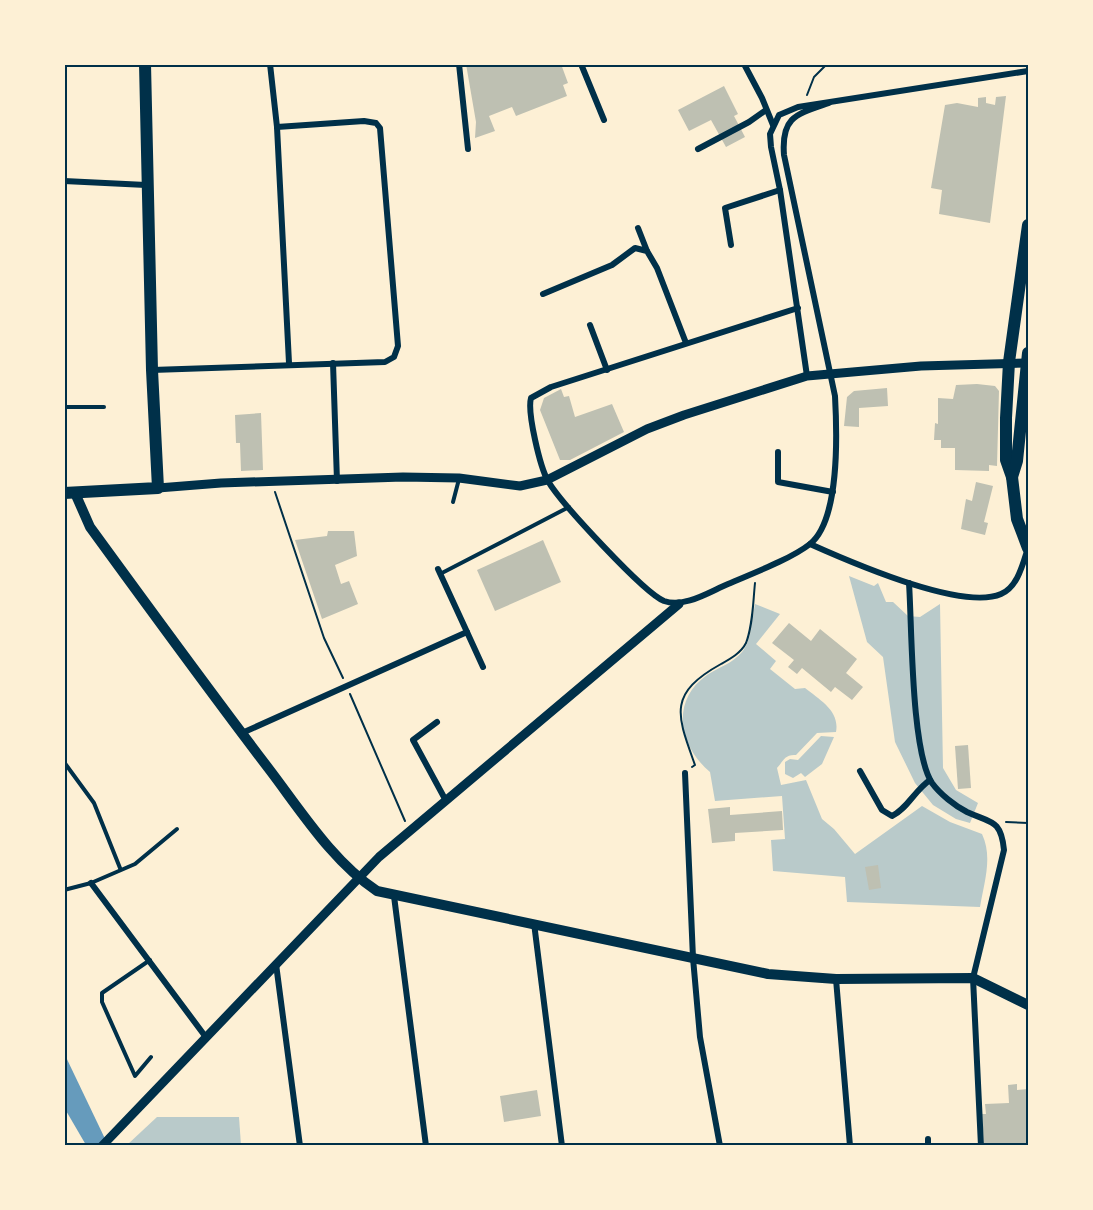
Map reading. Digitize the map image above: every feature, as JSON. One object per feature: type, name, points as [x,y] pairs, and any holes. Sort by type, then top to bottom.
[{"type":"main road","points":[[145,64],[146,185],[158,488],[70,493],[90,527],[242,733],[310,823],[358,879],[377,891],[394,896],[534,923],[768,974],[836,979],[973,978],[1029,1005]]},
{"type":"main road","points":[[1028,548],[1017,519],[1012,477],[1006,460],[1009,362],[1029,225]]},
{"type":"main road","points":[[1012,477],[1017,461],[1028,360]]},
{"type":"street","points":[[270,64],[277,127],[289,363]]},
{"type":"street","points":[[459,64],[468,149]]},
{"type":"street","points":[[581,64],[604,120]]},
{"type":"street","points":[[744,64],[773,125]]},
{"type":"street","points":[[807,376],[780,190],[771,147],[773,125],[779,115],[798,106],[1029,71]]},
{"type":"street","points":[[102,1146],[205,1036],[408,830],[679,604],[757,571],[810,544],[823,527],[833,492],[837,436],[835,396],[828,374],[801,228],[784,155],[783,135],[789,122],[802,112],[829,103]]},
{"type":"street","points":[[698,149],[749,122],[766,110]]},
{"type":"street","points":[[152,370],[289,363],[385,362],[394,357],[398,346],[380,128],[376,123],[364,121],[277,127]]},
{"type":"street","points":[[64,181],[146,185]]},
{"type":"street","points":[[731,245],[725,208],[780,190]]},
{"type":"street","points":[[638,228],[657,268],[686,343]]},
{"type":"street","points":[[543,294],[612,265],[635,248],[647,250]]},
{"type":"street","points":[[679,604],[654,594],[569,507],[547,480],[530,418],[531,398],[545,389],[798,308]]},
{"type":"street","points":[[590,325],[607,370]]},
{"type":"street","points":[[158,488],[403,477],[459,478],[520,486],[547,480],[666,422],[744,394],[807,376],[1028,360]]},
{"type":"street","points":[[333,363],[337,481]]},
{"type":"street","points":[[778,452],[778,482],[833,492]]},
{"type":"street","points":[[810,544],[874,573],[909,583],[965,595],[995,596],[1002,594],[1013,583],[1028,548]]},
{"type":"street","points":[[439,571],[483,667]]},
{"type":"street","points":[[909,583],[918,729],[930,780],[942,795],[960,807],[994,822],[1002,836],[1004,850],[973,978],[981,1146]]},
{"type":"street","points":[[242,733],[466,632]]},
{"type":"street","points":[[436,722],[413,740],[446,799]]},
{"type":"street","points":[[860,771],[882,810],[892,816],[903,808],[913,793],[930,780]]},
{"type":"street","points":[[685,773],[693,958],[700,1037],[720,1146]]},
{"type":"street","points":[[91,883],[151,960],[205,1036]]},
{"type":"street","points":[[394,896],[426,1146]]},
{"type":"street","points":[[534,923],[562,1146]]},
{"type":"street","points":[[276,964],[300,1146]]},
{"type":"street","points":[[836,979],[850,1146]]},
{"type":"lane","points":[[64,407],[104,407]]},
{"type":"lane","points":[[453,502],[459,478]]},
{"type":"lane","points":[[439,571],[569,507]]},
{"type":"lane","points":[[64,762],[94,803],[120,868]]},
{"type":"lane","points":[[64,890],[91,883],[120,868],[135,864],[177,829]]},
{"type":"lane","points":[[151,960],[102,993],[102,1002],[135,1076],[151,1057]]},
{"type":"path","points":[[798,106],[810,91],[814,77],[827,64]]},
{"type":"path","points":[[271,482],[324,638],[347,686],[408,830]]},
{"type":"path","points":[[695,765],[680,726],[679,710],[692,687],[704,674],[730,659],[745,644],[757,571]]},
{"type":"path","points":[[994,822],[1029,823]]},
{"type":"shaded area","points":[[849,576],[874,586],[878,583],[886,602],[893,602],[908,616],[920,617],[940,604],[943,768],[956,790],[978,803],[970,823],[956,819],[933,805],[915,783],[895,742],[883,657],[867,642]]},
{"type":"shaded area","points":[[755,604],[780,614],[756,644],[776,661],[770,669],[795,689],[805,688],[828,707],[835,718],[836,732],[817,733],[796,755],[784,759],[777,768],[781,785],[806,780],[822,819],[834,829],[855,854],[922,806],[950,822],[982,834],[987,861],[980,907],[847,902],[845,877],[773,871],[771,840],[785,839],[782,796],[715,801],[710,772],[691,750],[686,737],[683,724],[684,710],[695,686],[707,675],[734,660],[742,652],[750,635]]},
{"type":"shaded area","points":[[821,736],[834,737],[822,764],[805,777],[801,773],[793,778],[785,774],[785,762],[790,759],[798,760]]},
{"type":"shaded area","points":[[157,1117],[239,1117],[241,1145],[127,1145]]},
{"type":"water","points":[[64,1053],[108,1145],[86,1145],[65,1109]]},
{"type":"building","points":[[466,64],[561,64],[568,83],[563,85],[567,96],[516,116],[512,107],[489,116],[495,131],[475,138],[476,122]]},
{"type":"building","points":[[724,86],[738,114],[734,116],[745,137],[726,147],[711,120],[689,131],[678,110]]},
{"type":"building","points":[[1006,96],[990,223],[939,214],[942,190],[931,188],[945,105],[957,103],[978,107],[978,98],[986,97],[986,103],[995,105],[996,97]]},
{"type":"building","points":[[956,385],[995,386],[999,391],[997,466],[989,465],[989,471],[955,470],[955,448],[941,448],[941,440],[934,440],[935,423],[938,424],[938,398],[953,399]]},
{"type":"building","points":[[887,388],[888,406],[859,408],[859,427],[844,426],[847,397],[854,391]]},
{"type":"building","points":[[561,389],[564,397],[569,396],[575,417],[612,404],[624,432],[570,460],[560,460],[540,410],[544,398]]},
{"type":"building","points":[[261,413],[263,470],[241,471],[240,443],[236,443],[235,415]]},
{"type":"building","points":[[976,482],[993,486],[984,522],[988,523],[985,535],[961,529],[966,499],[972,501]]},
{"type":"building","points":[[328,531],[354,531],[357,556],[335,565],[341,584],[349,581],[358,604],[322,619],[295,540],[327,536]]},
{"type":"building","points":[[543,540],[561,582],[495,611],[477,570]]},
{"type":"building","points":[[789,623],[811,641],[820,629],[857,659],[846,673],[863,687],[852,700],[835,687],[831,692],[802,668],[797,674],[788,667],[794,660],[772,643]]},
{"type":"building","points":[[968,745],[971,788],[958,789],[955,746]]},
{"type":"building","points":[[730,807],[730,815],[782,811],[783,830],[735,833],[735,841],[712,843],[708,809]]},
{"type":"building","points":[[878,865],[881,888],[869,890],[865,867]]},
{"type":"building","points":[[1017,1084],[1017,1090],[1028,1089],[1028,1146],[984,1144],[982,1114],[986,1114],[985,1104],[1009,1103],[1008,1085]]},
{"type":"building","points":[[537,1090],[541,1116],[504,1122],[500,1096]]}]
